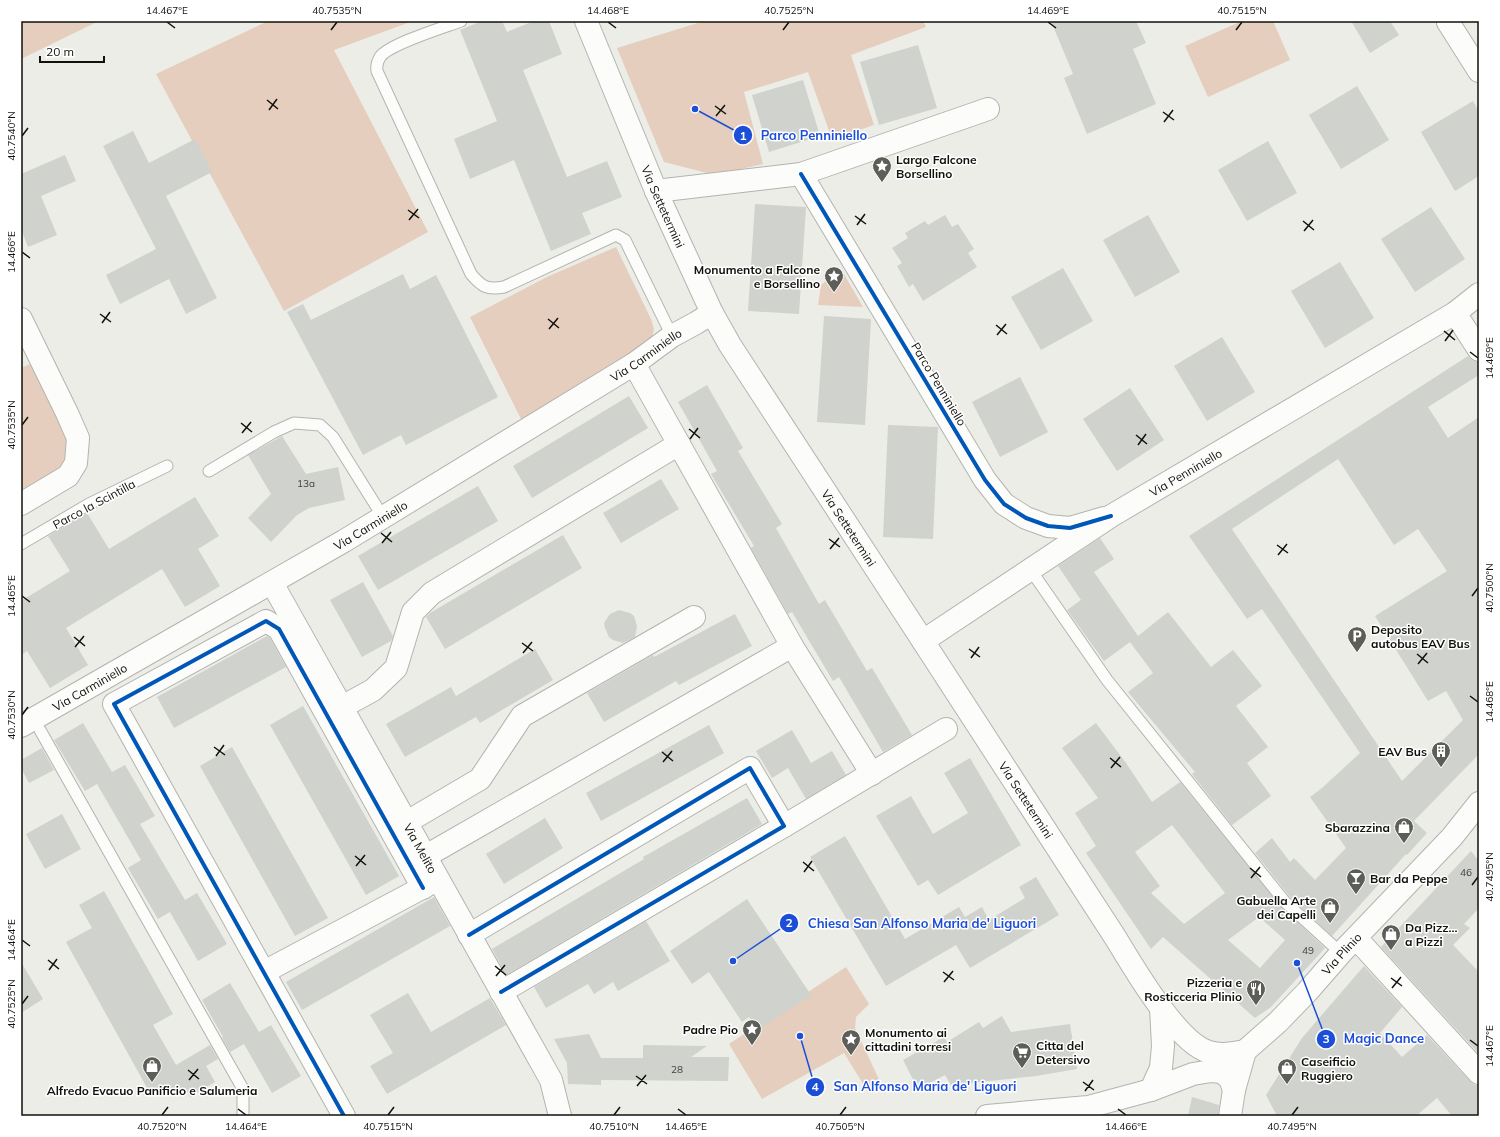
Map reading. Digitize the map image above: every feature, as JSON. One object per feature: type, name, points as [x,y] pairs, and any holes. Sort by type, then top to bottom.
[{"type":"street","name":"Via Settetermini","points":[[586,21],[656,191],[712,313],[730,345],[1116,937],[1143,983],[1162,1008],[1192,1041],[1207,1052],[1224,1055],[1245,1051]]},
{"type":"street","points":[[1449,21],[1475,57]]},
{"type":"street","points":[[656,191],[801,174],[988,109]]},
{"type":"street","name":"Parco Penniniello","points":[[801,174],[985,480],[1004,504],[1026,518],[1048,526],[1070,528],[1111,516]]},
{"type":"street","points":[[1479,294],[1455,313],[1479,350]]},
{"type":"street","name":"Via Carminiello","points":[[30,728],[383,517],[634,364],[672,336],[712,313]]},
{"type":"street","name":"Via Penniniello","points":[[923,641],[1111,516],[1455,313]]},
{"type":"street","points":[[21,319],[67,412],[78,438],[76,463],[68,476],[21,504]]},
{"type":"street","points":[[634,364],[792,646],[872,774]]},
{"type":"street","points":[[342,707],[373,690],[396,668],[413,612],[432,593],[679,444]]},
{"type":"street","name":"Via Melito","points":[[272,583],[426,856],[430,884],[469,935],[551,1080],[560,1116]]},
{"type":"street","points":[[407,822],[480,779],[522,716],[694,617]]},
{"type":"street","points":[[264,972],[430,884],[279,629],[266,620],[114,704],[344,1116]]},
{"type":"street","points":[[426,856],[792,646]]},
{"type":"street","points":[[501,992],[946,729]]},
{"type":"street","points":[[469,935],[750,768],[784,826]]},
{"type":"street","name":"Via Plinio","points":[[1245,1051],[1298,1002],[1349,945],[1452,837],[1479,803]]},
{"type":"street","points":[[1452,837],[1465,831],[1479,828]]},
{"type":"street","points":[[1349,945],[1479,1073]]},
{"type":"street","points":[[1151,1090],[1161,1068],[1163,1046],[1162,1008]]},
{"type":"street","points":[[1230,1116],[1234,1090],[1245,1051]]},
{"type":"street","points":[[987,1116],[1088,1107],[1151,1090],[1193,1074],[1211,1071],[1222,1072],[1230,1079],[1234,1090]]},
{"type":"lane","points":[[461,21],[391,47],[380,56],[376,64],[377,71],[471,274],[479,284],[492,289],[504,287],[616,235],[625,240],[672,336]]},
{"type":"lane","points":[[209,471],[274,432],[294,423],[320,425],[333,437],[383,517]]},
{"type":"lane","name":"Parco la Scintilla","points":[[21,544],[89,504],[168,466]]},
{"type":"lane","points":[[1030,569],[1107,680],[1285,902],[1349,945]]},
{"type":"lane","points":[[30,728],[243,1089],[243,1116]]},
{"type":"shaded area","points":[[21,21],[99,21],[21,59]]},
{"type":"shaded area","points":[[268,21],[413,21],[334,50],[428,232],[284,311],[156,74]]},
{"type":"shaded area","points":[[704,21],[923,21],[926,27],[851,55],[874,125],[832,139],[808,72],[744,92],[763,164],[715,175],[664,162],[617,48]]},
{"type":"shaded area","points":[[1242,21],[1273,21],[1290,60],[1208,97],[1185,46]]},
{"type":"shaded area","points":[[616,247],[651,319],[654,329],[651,342],[523,423],[470,317],[549,276]]},
{"type":"shaded area","points":[[841,269],[863,307],[818,305],[821,285]]},
{"type":"shaded area","points":[[32,363],[66,426],[69,448],[66,463],[54,475],[21,493],[21,368]]},
{"type":"shaded area","points":[[846,967],[869,1004],[856,1017],[855,1028],[882,1086],[873,1093],[868,1092],[844,1053],[762,1099],[729,1044]]},
{"type":"building","points":[[482,21],[502,21],[507,32],[534,21],[549,21],[562,54],[523,70],[567,177],[607,161],[622,197],[582,213],[591,234],[551,251],[514,160],[470,179],[454,139],[497,121],[460,30]]},
{"type":"building","points":[[1051,21],[1136,21],[1146,43],[1133,49],[1156,104],[1087,134],[1064,78],[1073,74]]},
{"type":"building","points":[[1351,21],[1390,21],[1399,35],[1370,53]]},
{"type":"building","points":[[918,45],[937,108],[879,125],[860,62]]},
{"type":"building","points":[[803,80],[820,136],[769,152],[752,95]]},
{"type":"building","points":[[1357,86],[1389,140],[1341,169],[1309,115]]},
{"type":"building","points":[[1473,101],[1479,112],[1479,176],[1455,191],[1421,132]]},
{"type":"building","points":[[133,131],[149,163],[195,139],[212,172],[166,196],[217,298],[186,314],[169,279],[120,304],[106,275],[156,249],[103,146]]},
{"type":"building","points":[[1268,141],[1297,193],[1247,221],[1218,170]]},
{"type":"building","points":[[65,155],[76,181],[41,196],[57,235],[28,247],[21,229],[21,174]]},
{"type":"building","points":[[755,204],[806,207],[799,314],[748,311]]},
{"type":"building","points":[[1431,207],[1465,259],[1415,292],[1381,239]]},
{"type":"building","points":[[945,215],[952,227],[958,224],[974,249],[968,253],[977,267],[923,301],[913,284],[909,287],[897,266],[902,263],[892,248],[908,238],[905,233],[925,221],[928,225]]},
{"type":"building","points":[[1148,215],[1180,272],[1135,297],[1103,240]]},
{"type":"building","points":[[1340,262],[1374,318],[1325,348],[1291,291]]},
{"type":"building","points":[[1063,268],[1093,321],[1041,350],[1011,297]]},
{"type":"building","points":[[403,274],[410,289],[436,275],[498,397],[406,445],[401,435],[363,455],[287,312],[303,304],[311,320]]},
{"type":"building","points":[[824,316],[871,319],[865,425],[817,422]]},
{"type":"building","points":[[1222,337],[1255,392],[1207,421],[1174,366]]},
{"type":"building","points":[[1468,356],[1473,361],[1479,362],[1479,375],[1428,407],[1448,438],[1479,417],[1479,754],[1414,821],[1427,833],[1332,936],[1290,897],[1255,853],[1272,838],[1290,862],[1294,858],[1315,880],[1346,848],[1310,797],[1360,753],[1262,609],[1247,619],[1189,536]],"holes":[[[1338,459],[1394,545],[1418,529],[1447,571],[1375,616],[1428,701],[1446,691],[1463,720],[1402,781],[1232,529]]]},
{"type":"building","points":[[1020,377],[1048,432],[1000,457],[972,402]]},
{"type":"building","points":[[707,385],[743,448],[738,451],[782,524],[776,528],[819,604],[825,600],[867,671],[872,668],[912,735],[883,752],[839,677],[833,681],[792,612],[788,614],[751,548],[754,546],[711,474],[717,471],[678,402]]},
{"type":"building","points":[[1130,388],[1164,440],[1117,471],[1083,419]]},
{"type":"building","points":[[629,396],[648,428],[532,498],[513,466]]},
{"type":"building","points":[[888,425],[938,427],[933,539],[883,537]]},
{"type":"building","points":[[282,436],[306,474],[338,467],[345,500],[309,508],[297,515],[271,542],[248,518],[271,494],[248,455]]},
{"type":"building","points":[[661,479],[679,509],[621,543],[603,513]]},
{"type":"building","points":[[478,486],[498,521],[378,590],[358,556]]},
{"type":"building","points":[[195,497],[219,536],[198,549],[220,586],[185,607],[162,569],[66,628],[88,665],[50,688],[27,651],[21,655],[21,601],[70,571],[48,536],[87,513],[109,549]]},
{"type":"building","points":[[563,535],[582,568],[445,649],[426,617],[430,613]]},
{"type":"building","points":[[1100,538],[1114,559],[1094,572],[1138,636],[1168,612],[1211,667],[1233,650],[1262,686],[1236,706],[1268,747],[1247,763],[1271,796],[1232,825],[1192,774],[1195,772],[1128,692],[1153,673],[1130,642],[1104,661],[1067,610],[1081,600],[1058,566]]},
{"type":"building","points":[[363,582],[393,636],[391,641],[362,657],[330,600]]},
{"type":"building","points":[[619,610],[630,613],[634,616],[637,626],[635,637],[623,643],[609,637],[604,623],[610,614]]},
{"type":"building","points":[[735,614],[752,646],[679,685],[676,681],[604,722],[587,693],[653,655],[654,657]]},
{"type":"building","points":[[267,636],[270,638],[286,667],[174,728],[157,697]]},
{"type":"building","points":[[535,649],[553,680],[480,723],[476,717],[405,757],[386,724],[451,687],[456,696]]},
{"type":"building","points":[[303,706],[399,876],[366,895],[270,725]]},
{"type":"building","points":[[83,723],[112,772],[125,765],[155,816],[140,824],[185,900],[197,893],[227,944],[198,961],[170,912],[158,919],[128,868],[141,860],[97,784],[85,791],[54,740]]},
{"type":"building","points":[[1096,723],[1126,763],[1152,802],[1180,782],[1280,906],[1325,948],[1271,1007],[1255,1018],[1163,937],[1151,949],[1086,853],[1096,846],[1075,813],[1098,798],[1062,748]],"holes":[[[1172,825],[1225,893],[1184,924],[1151,893],[1160,886],[1135,852]],[[1259,917],[1285,940],[1260,968],[1228,940]]]},
{"type":"building","points":[[709,725],[724,753],[601,821],[586,793]]},
{"type":"building","points":[[792,730],[811,763],[832,751],[846,775],[806,799],[788,768],[772,778],[756,751]]},
{"type":"building","points":[[232,747],[328,918],[295,936],[200,766]]},
{"type":"building","points":[[42,748],[54,770],[29,783],[21,768],[21,760]]},
{"type":"building","points":[[970,758],[1021,845],[938,895],[928,880],[918,886],[876,816],[911,796],[933,834],[968,813],[944,773]]},
{"type":"building","points":[[747,798],[762,824],[506,975],[492,949],[644,859],[643,857]]},
{"type":"building","points":[[62,814],[81,849],[45,869],[26,834]]},
{"type":"building","points":[[545,818],[563,848],[504,884],[486,854]]},
{"type":"building","points":[[845,836],[905,939],[959,907],[965,917],[982,907],[989,920],[1025,898],[1019,887],[1036,877],[1059,915],[970,968],[956,945],[886,986],[810,857]]},
{"type":"building","points":[[1471,851],[1479,861],[1479,908],[1464,924],[1470,928],[1453,945],[1479,972],[1479,1054],[1381,947]]},
{"type":"building","points":[[104,891],[173,1014],[153,1025],[176,1065],[210,1045],[218,1059],[206,1066],[215,1082],[190,1097],[185,1089],[172,1096],[166,1086],[151,1095],[66,942],[92,928],[79,905]]},
{"type":"building","points":[[434,897],[450,926],[302,1010],[286,982]]},
{"type":"building","points":[[747,899],[811,995],[758,1030],[749,1017],[742,1022],[709,972],[692,984],[670,951]]},
{"type":"building","points":[[646,921],[670,961],[618,991],[613,982],[594,994],[588,984],[546,1008],[534,987]]},
{"type":"building","points":[[21,962],[43,999],[21,1013]]},
{"type":"building","points":[[1364,966],[1402,1007],[1380,1033],[1402,1057],[1427,1035],[1470,1081],[1475,1085],[1479,1085],[1479,1116],[1452,1116],[1437,1098],[1416,1116],[1277,1116],[1266,1095],[1302,1038]]},
{"type":"building","points":[[230,983],[259,1032],[271,1025],[301,1076],[272,1093],[244,1044],[230,1052],[202,1000]]},
{"type":"building","points":[[408,993],[431,1032],[490,998],[506,1025],[387,1094],[370,1066],[393,1053],[370,1015]]},
{"type":"building","points":[[1002,1016],[1011,1032],[1070,1024],[1077,1069],[1036,1076],[951,1085],[945,1075],[918,1089],[903,1060],[944,1037],[947,1042],[979,1022],[983,1028]]},
{"type":"building","points":[[589,1034],[601,1058],[643,1058],[643,1045],[707,1046],[691,1057],[729,1057],[728,1081],[601,1080],[601,1085],[568,1084],[567,1063],[554,1039]]},
{"type":"building","points":[[1192,1097],[1219,1105],[1218,1116],[1188,1116]]},
{"type":"cycle path","points":[[801,174],[985,480],[1004,504],[1026,518],[1048,526],[1070,528],[1111,516]]},
{"type":"cycle path","points":[[344,1116],[114,704],[266,621],[279,629],[423,888]]},
{"type":"cycle path","points":[[469,935],[750,768],[784,826],[501,992]]},
{"type":"place","name":"Parco Penniniello","points":[[695,109]]},
{"type":"place","name":"Largo Falcone Borsellino","points":[[882,183]]},
{"type":"place","name":"Monumento a Falcone e Borsellino","points":[[834,293]]},
{"type":"place","name":"Deposito autobus EAV Bus","points":[[1357,653]]},
{"type":"place","name":"EAV Bus","points":[[1441,768]]},
{"type":"place","name":"Sbarazzina","points":[[1404,844]]},
{"type":"place","name":"Bar da Peppe","points":[[1356,895]]},
{"type":"place","name":"Gabuella Arte dei Capelli","points":[[1330,924]]},
{"type":"place","name":"Da Pizz... a Pizzi","points":[[1391,951]]},
{"type":"place","name":"Chiesa San Alfonso Maria de' Liguori","points":[[733,961]]},
{"type":"place","name":"Magic Dance","points":[[1297,963]]},
{"type":"place","name":"Pizzeria e Rosticceria Plinio","points":[[1256,1006]]},
{"type":"place","name":"San Alfonso Maria de' Liguori","points":[[800,1036]]},
{"type":"place","name":"Padre Pio","points":[[752,1046]]},
{"type":"place","name":"Monumento ai cittadini torresi","points":[[851,1056]]},
{"type":"place","name":"Citta del Detersivo","points":[[1022,1069]]},
{"type":"place","name":"Alfredo Evacuo Panificio e Salumeria","points":[[152,1083]]},
{"type":"place","name":"Caseificio Ruggiero","points":[[1287,1085]]}]
